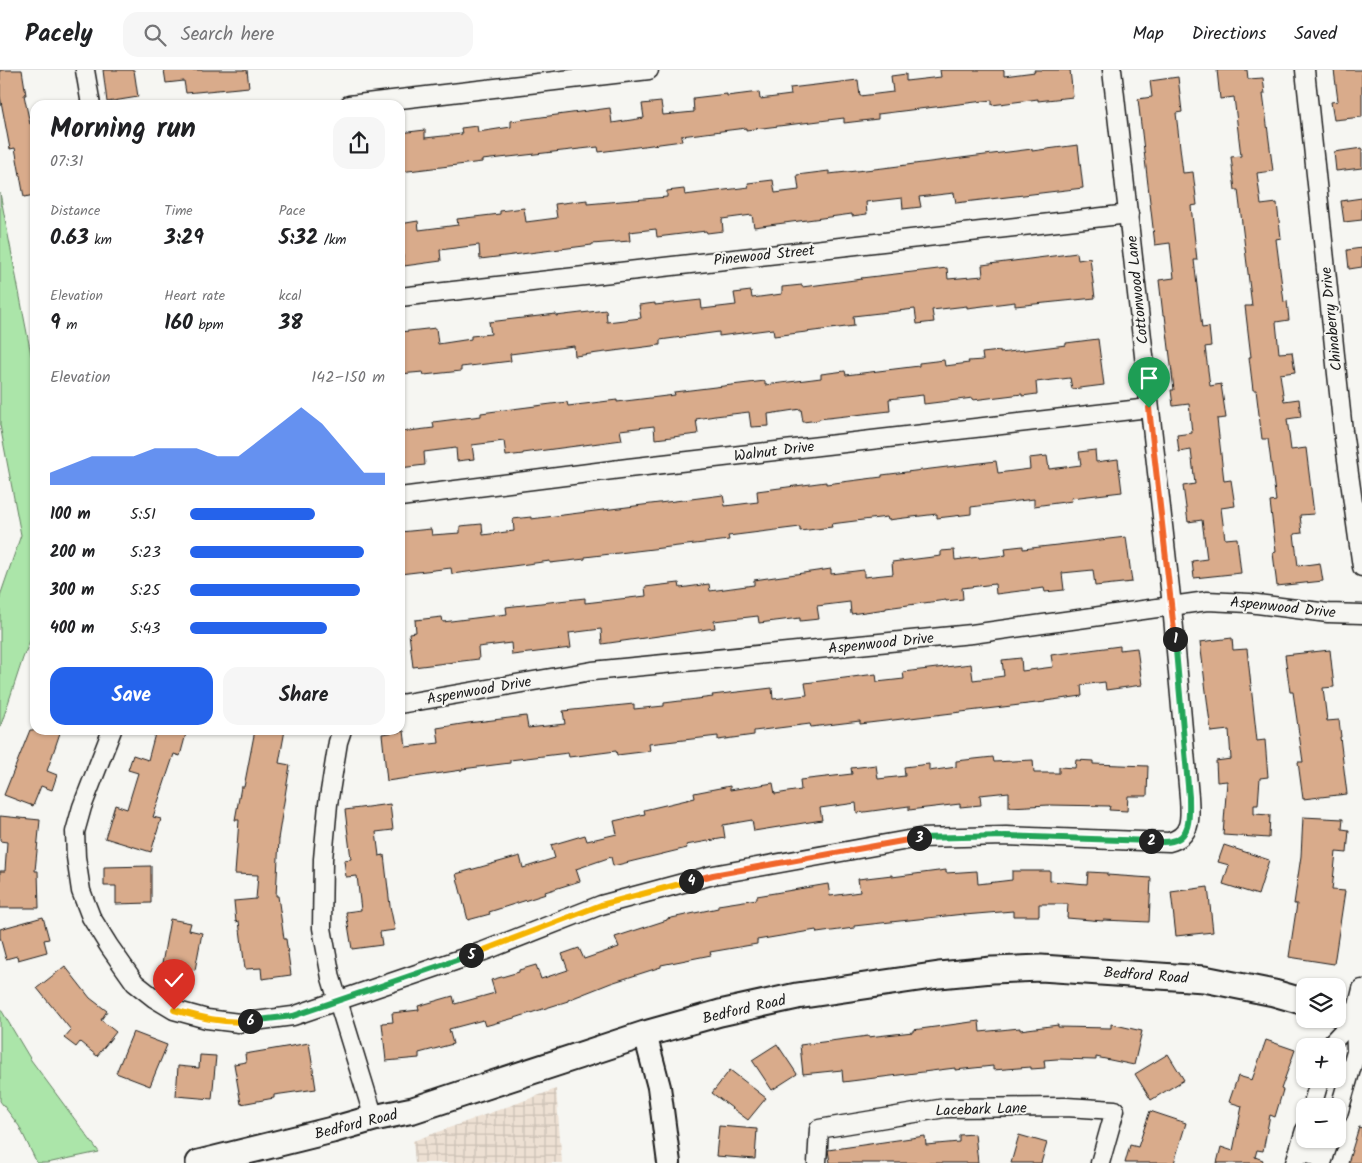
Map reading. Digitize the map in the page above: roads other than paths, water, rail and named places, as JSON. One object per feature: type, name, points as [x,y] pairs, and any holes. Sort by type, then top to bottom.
[{"type":"main road","name":"Bedford Road","points":[[199,1163],[374,1118],[413,1110],[646,1034],[720,1013],[796,996],[939,974],[1050,968],[1204,979],[1296,999]]},
{"type":"street","points":[[85,70],[90,100]]},
{"type":"street","points":[[393,100],[649,70]]},
{"type":"street","name":"Cottonwood Lane","points":[[338,1001],[484,951],[601,905],[713,875],[919,838],[1006,836],[1169,842],[1178,840],[1186,830],[1190,819],[1189,797],[1172,606],[1112,70]]},
{"type":"street","name":"Chinaberry Drive","points":[[1305,70],[1343,431],[1362,567]]},
{"type":"street","name":"Pinewood Street","points":[[405,296],[1129,214]]},
{"type":"street","name":"Walnut Drive","points":[[405,496],[628,468],[1149,408]]},
{"type":"street","name":"Aspenwood Drive","points":[[405,703],[592,671],[972,634],[1207,601],[1249,603],[1328,613],[1362,614]]},
{"type":"street","points":[[110,735],[82,807],[75,832],[76,857],[81,891],[91,917],[136,983],[154,998],[174,1010],[207,1019],[239,1023],[293,1016],[338,1001]]},
{"type":"street","points":[[340,735],[328,804],[322,859],[322,928],[331,978],[374,1118]]},
{"type":"street","points":[[1335,1038],[1351,1017],[1362,989]]},
{"type":"street","points":[[1343,1098],[1356,1052],[1351,1017]]},
{"type":"street","points":[[646,1034],[659,1087],[669,1163]]},
{"type":"street","name":"Lacebark Lane","points":[[817,1163],[819,1129],[945,1108],[1066,1107],[1115,1110],[1100,1163]]},
{"type":"street","points":[[1297,1157],[1323,1160],[1327,1148]]}]
